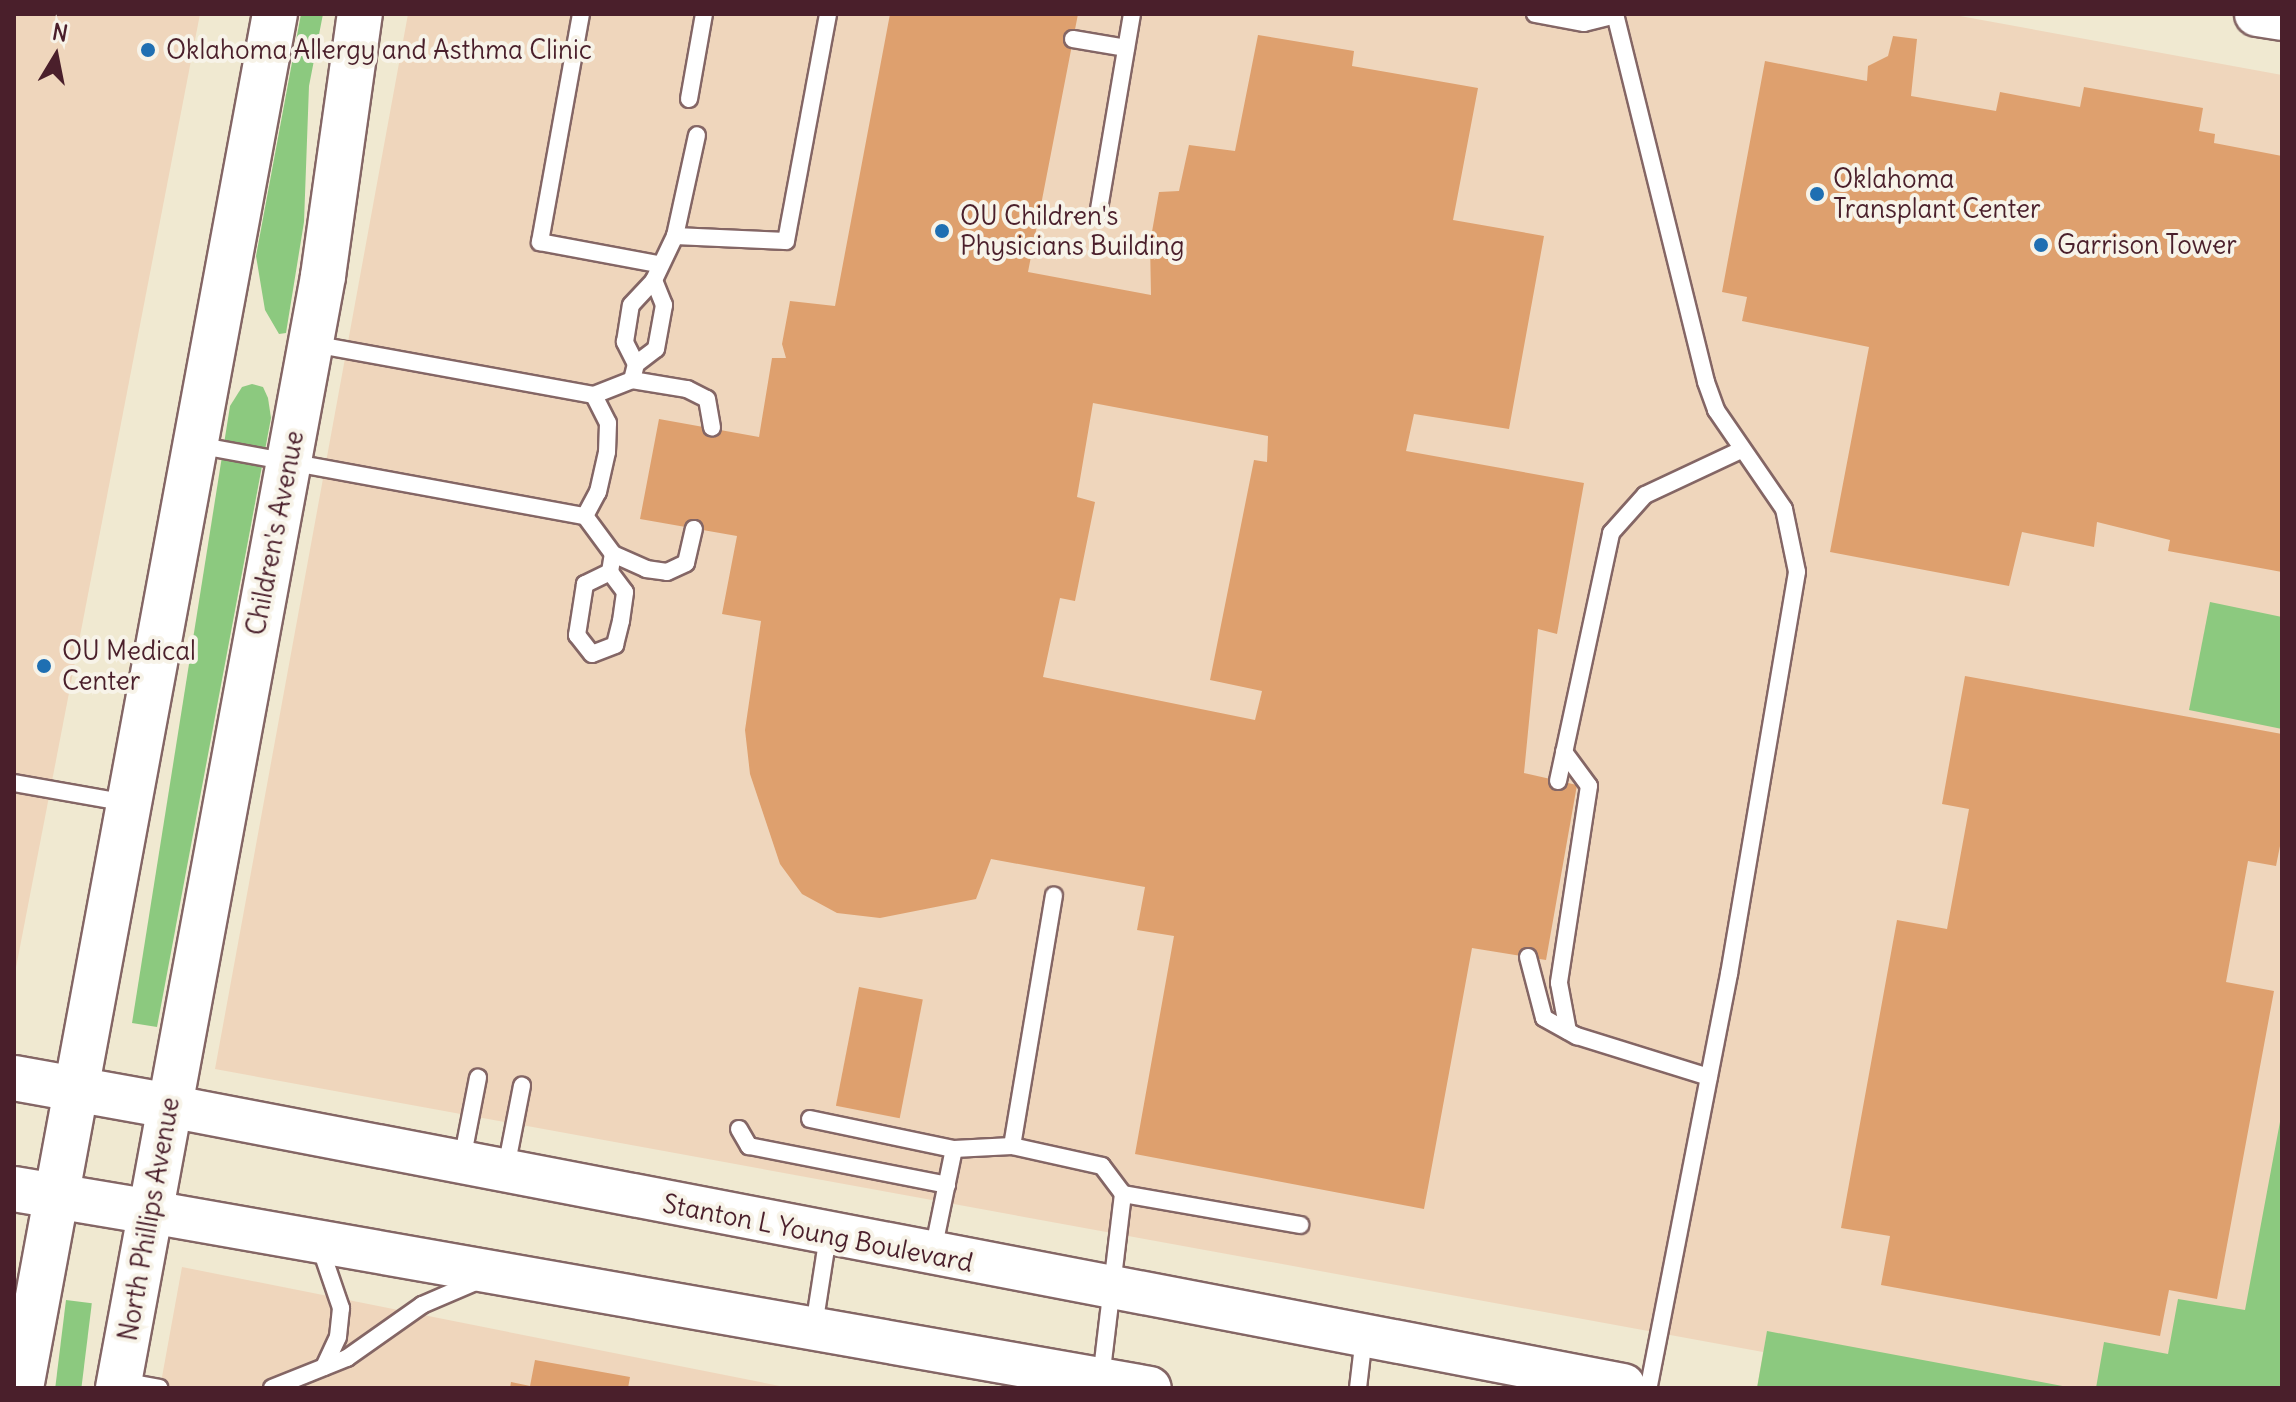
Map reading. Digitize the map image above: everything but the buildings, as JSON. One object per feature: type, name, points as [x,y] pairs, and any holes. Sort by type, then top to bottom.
[{"type":"main road","points":[[21,1388],[59,1197],[275,14]]},
{"type":"main road","name":"Children's Avenue","points":[[179,1050],[311,344],[360,14]]},
{"type":"main road","points":[[2257,14],[2282,18]]},
{"type":"main road","name":"North Phillips Avenue","points":[[132,1386],[151,1212],[179,1050]]},
{"type":"main road","name":"Stanton L Young Boulevard","points":[[14,1078],[169,1106]]},
{"type":"main road","points":[[14,1189],[151,1212]]},
{"type":"street","name":"Stanton L Young Boulevard","points":[[169,1106],[506,1168],[932,1256],[1637,1387]]},
{"type":"street","points":[[151,1212],[814,1326],[1150,1388]]},
{"type":"lane","points":[[581,14],[540,242],[656,272]]},
{"type":"lane","points":[[689,99],[704,14]]},
{"type":"lane","points":[[675,236],[786,241],[828,14]]},
{"type":"lane","points":[[1098,215],[1132,14]]},
{"type":"lane","points":[[1535,14],[1584,23],[1615,14],[1684,307],[1716,410],[1784,509],[1797,572],[1709,1077],[1637,1387]]},
{"type":"lane","points":[[1073,39],[1126,48]]},
{"type":"lane","points":[[634,372],[625,342],[631,305],[656,272],[675,236],[697,135]]},
{"type":"lane","points":[[311,344],[594,395],[634,372],[656,349],[664,305],[656,272]]},
{"type":"lane","points":[[634,372],[707,399],[712,428]]},
{"type":"lane","points":[[585,516],[598,492],[607,452],[608,423],[594,395]]},
{"type":"lane","points":[[197,445],[585,516],[613,554],[667,572],[686,563],[694,529]]},
{"type":"lane","points":[[1558,781],[1611,533],[1645,495],[1741,450]]},
{"type":"lane","points":[[610,572],[585,584],[577,635],[592,654],[615,645],[621,621],[625,592],[610,572],[613,554]]},
{"type":"lane","points":[[1564,752],[1589,786],[1559,983],[1568,1031]]},
{"type":"lane","points":[[14,783],[130,804]]},
{"type":"lane","points":[[1012,1146],[1054,895]]},
{"type":"lane","points":[[1528,957],[1544,1018],[1568,1031],[1709,1077]]},
{"type":"lane","points":[[462,1160],[478,1078]]},
{"type":"lane","points":[[506,1168],[522,1086]]},
{"type":"lane","points":[[810,1119],[954,1149],[1012,1146],[1102,1166],[1123,1194],[1300,1225]]},
{"type":"lane","points":[[739,1129],[749,1146],[947,1185]]},
{"type":"lane","points":[[932,1256],[954,1149]]},
{"type":"lane","points":[[1101,1378],[1123,1194]]},
{"type":"lane","points":[[814,1326],[828,1236]]},
{"type":"lane","points":[[317,1240],[341,1308],[338,1337],[324,1367]]},
{"type":"lane","points":[[272,1388],[366,1347],[442,1294],[503,1272]]},
{"type":"lane","points":[[1358,1388],[1364,1337]]},
{"type":"shaded area","name":"OU Medical Center","points":[[14,14],[200,14],[14,978]]},
{"type":"shaded area","points":[[408,14],[1949,14],[2282,75],[2282,1388],[1757,1388],[1763,1352],[215,1069]]},
{"type":"shaded area","points":[[182,1267],[790,1388],[160,1388]]},
{"type":"green space","points":[[301,14],[323,14],[309,86],[304,222],[286,333],[279,334],[265,310],[256,256]]},
{"type":"green space","points":[[252,384],[263,387],[271,418],[157,1027],[132,1023],[230,406],[242,387]]},
{"type":"green space","points":[[2210,602],[2282,617],[2282,729],[2189,710]]},
{"type":"green space","points":[[2282,1111],[2282,1388],[2096,1388],[2104,1342],[2168,1354],[2178,1299],[2245,1310]]},
{"type":"green space","points":[[66,1300],[92,1303],[81,1388],[55,1388]]},
{"type":"green space","points":[[1767,1331],[2073,1388],[1757,1388]]},
{"type":"place","name":"Oklahoma Allergy and Asthma Clinic","points":[[148,50]]},
{"type":"place","name":"Oklahoma Transplant Center","points":[[1817,194]]},
{"type":"place","name":"OU Children's Physicians Building","points":[[942,231]]},
{"type":"place","name":"Garrison Tower","points":[[2041,245]]},
{"type":"place","name":"OU Medical Center","points":[[44,666]]}]
